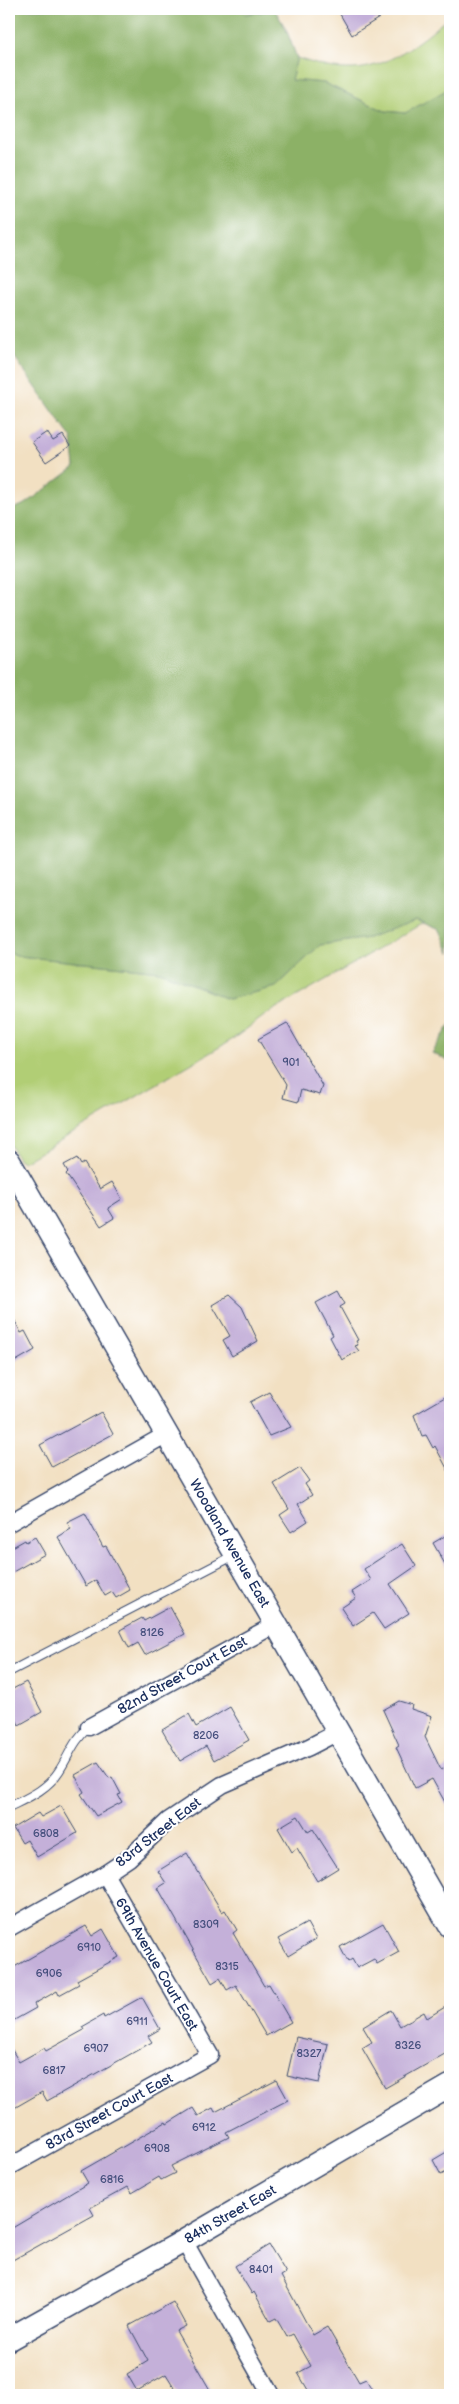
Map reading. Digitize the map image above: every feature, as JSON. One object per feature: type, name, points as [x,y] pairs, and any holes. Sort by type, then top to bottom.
[{"type":"street","name":"Woodland Avenue East","points":[[10,1165],[450,1926]]},
{"type":"street","points":[[9,1523],[167,1434]]},
{"type":"street","name":"82nd Street Court East","points":[[89,1727],[276,1624]]},
{"type":"street","name":"83rd Street East","points":[[9,1928],[105,1874],[129,1858],[168,1821],[222,1785],[309,1747],[338,1732]]},
{"type":"street","name":"69th Avenue Court East","points":[[105,1874],[210,2055]]},
{"type":"street","name":"83rd Street Court East","points":[[9,2167],[210,2055]]},
{"type":"street","name":"84th Street East","points":[[9,2339],[184,2241],[450,2086]]},
{"type":"street","points":[[184,2241],[270,2395]]},
{"type":"lane","points":[[9,1672],[236,1554]]},
{"type":"lane","points":[[9,1807],[39,1792],[58,1773],[77,1738],[89,1727]]},
{"type":"green space","points":[[9,9],[243,9],[245,14],[275,10],[286,29],[297,58],[291,80],[324,83],[385,111],[405,113],[450,88],[450,953],[440,930],[416,920],[368,938],[320,945],[276,987],[228,999],[160,971],[19,956],[9,952],[9,511],[27,503],[75,467],[72,439],[9,349]]},
{"type":"green space","points":[[243,9],[275,9],[244,14]]},
{"type":"green space","points":[[450,16],[450,88],[406,113],[385,111],[324,83],[290,80],[297,58],[340,69],[361,68],[389,60],[415,44]]},
{"type":"green space","points":[[416,920],[423,923],[267,1014],[230,1041],[32,1157],[23,1162],[18,1159],[9,1143],[9,952],[19,956],[160,971],[228,999],[276,987],[320,945],[368,938]]},
{"type":"green space","points":[[450,1025],[450,1062],[432,1053]]},
{"type":"building","points":[[337,9],[373,9],[379,18],[352,35]]},
{"type":"building","points":[[47,432],[53,441],[63,435],[70,446],[46,462],[32,442]]},
{"type":"building","points":[[287,1023],[323,1086],[320,1095],[301,1090],[298,1102],[283,1098],[286,1085],[258,1039]]},
{"type":"building","points":[[77,1158],[81,1165],[84,1163],[100,1189],[112,1182],[122,1199],[108,1208],[114,1218],[101,1226],[66,1174],[68,1172],[64,1165]]},
{"type":"building","points":[[338,1291],[345,1304],[340,1307],[358,1340],[356,1341],[358,1345],[355,1346],[359,1351],[342,1360],[330,1337],[333,1335],[316,1303]]},
{"type":"building","points":[[229,1295],[242,1307],[258,1341],[232,1356],[223,1340],[230,1336],[212,1305]]},
{"type":"building","points":[[9,1309],[21,1333],[25,1331],[35,1350],[9,1365]]},
{"type":"building","points":[[269,1392],[291,1427],[269,1436],[250,1402]]},
{"type":"building","points":[[445,1397],[450,1407],[450,1474],[435,1446],[433,1448],[426,1435],[422,1436],[414,1415]]},
{"type":"building","points":[[101,1412],[113,1434],[52,1467],[40,1445]]},
{"type":"building","points":[[300,1468],[309,1481],[305,1484],[312,1495],[298,1504],[308,1521],[291,1532],[280,1515],[289,1509],[274,1484]]},
{"type":"building","points":[[85,1513],[103,1547],[106,1546],[130,1590],[116,1598],[112,1592],[105,1596],[96,1580],[86,1586],[58,1537],[71,1529],[67,1522]]},
{"type":"building","points":[[450,1533],[450,1573],[433,1543]]},
{"type":"building","points":[[35,1537],[45,1554],[9,1574],[9,1549]]},
{"type":"building","points":[[402,1544],[416,1566],[390,1584],[409,1613],[384,1629],[373,1613],[353,1626],[341,1608],[356,1598],[352,1592],[371,1580],[364,1569]]},
{"type":"building","points":[[170,1607],[185,1634],[145,1655],[138,1643],[129,1648],[120,1630],[142,1618],[144,1621]]},
{"type":"building","points":[[26,1682],[42,1712],[19,1725],[9,1705],[9,1691]]},
{"type":"building","points":[[399,1701],[412,1705],[411,1709],[432,1716],[425,1737],[441,1770],[450,1765],[450,1811],[432,1779],[415,1788],[396,1747],[399,1745],[383,1710]]},
{"type":"building","points":[[230,1707],[249,1740],[214,1760],[206,1746],[180,1761],[162,1730],[189,1714],[196,1727]]},
{"type":"building","points":[[98,1762],[109,1778],[112,1777],[121,1794],[118,1795],[122,1802],[96,1816],[81,1794],[84,1792],[75,1775]]},
{"type":"building","points":[[61,1806],[77,1833],[37,1857],[27,1840],[22,1843],[13,1828],[38,1813],[41,1817]]},
{"type":"building","points":[[298,1816],[308,1832],[313,1829],[338,1868],[317,1881],[297,1848],[292,1852],[278,1828]]},
{"type":"building","points":[[187,1853],[222,1912],[225,1910],[237,1930],[233,1933],[264,1986],[269,1984],[291,2022],[266,2036],[236,1985],[227,1990],[220,1978],[212,1983],[158,1888],[166,1883],[158,1871]]},
{"type":"building","points":[[307,1923],[316,1939],[288,1956],[278,1939]]},
{"type":"building","points":[[383,1923],[399,1952],[377,1964],[374,1959],[357,1968],[352,1959],[348,1962],[340,1947]]},
{"type":"building","points":[[86,1926],[92,1936],[103,1929],[119,1957],[77,1980],[79,1984],[59,1995],[57,1991],[34,2004],[36,2008],[9,2023],[9,1970]]},
{"type":"building","points":[[142,1997],[160,2029],[148,2036],[152,2042],[47,2101],[42,2092],[9,2111],[9,2045],[19,2062],[44,2048],[46,2051],[84,2030],[82,2027],[103,2015],[104,2018]]},
{"type":"building","points":[[450,2004],[450,2051],[385,2088],[362,2048],[372,2042],[363,2027],[391,2010],[400,2026],[424,2012],[427,2018]]},
{"type":"building","points":[[296,2037],[328,2044],[319,2083],[287,2076]]},
{"type":"building","points":[[277,2080],[288,2100],[226,2132],[229,2137],[171,2166],[175,2173],[161,2180],[159,2177],[132,2193],[128,2187],[90,2208],[94,2215],[9,2262],[9,2230],[88,2183],[81,2171],[193,2108],[198,2116],[213,2108],[215,2112]]},
{"type":"building","points":[[450,2150],[450,2170],[441,2175],[433,2160]]},
{"type":"building","points":[[269,2245],[286,2273],[281,2276],[313,2335],[327,2327],[359,2382],[366,2379],[375,2395],[311,2395],[298,2373],[311,2366],[293,2334],[287,2337],[276,2318],[270,2321],[254,2292],[252,2294],[235,2266]]},
{"type":"building","points":[[173,2302],[186,2326],[176,2331],[213,2395],[179,2395],[166,2374],[137,2391],[127,2374],[148,2361],[129,2326]]}]
